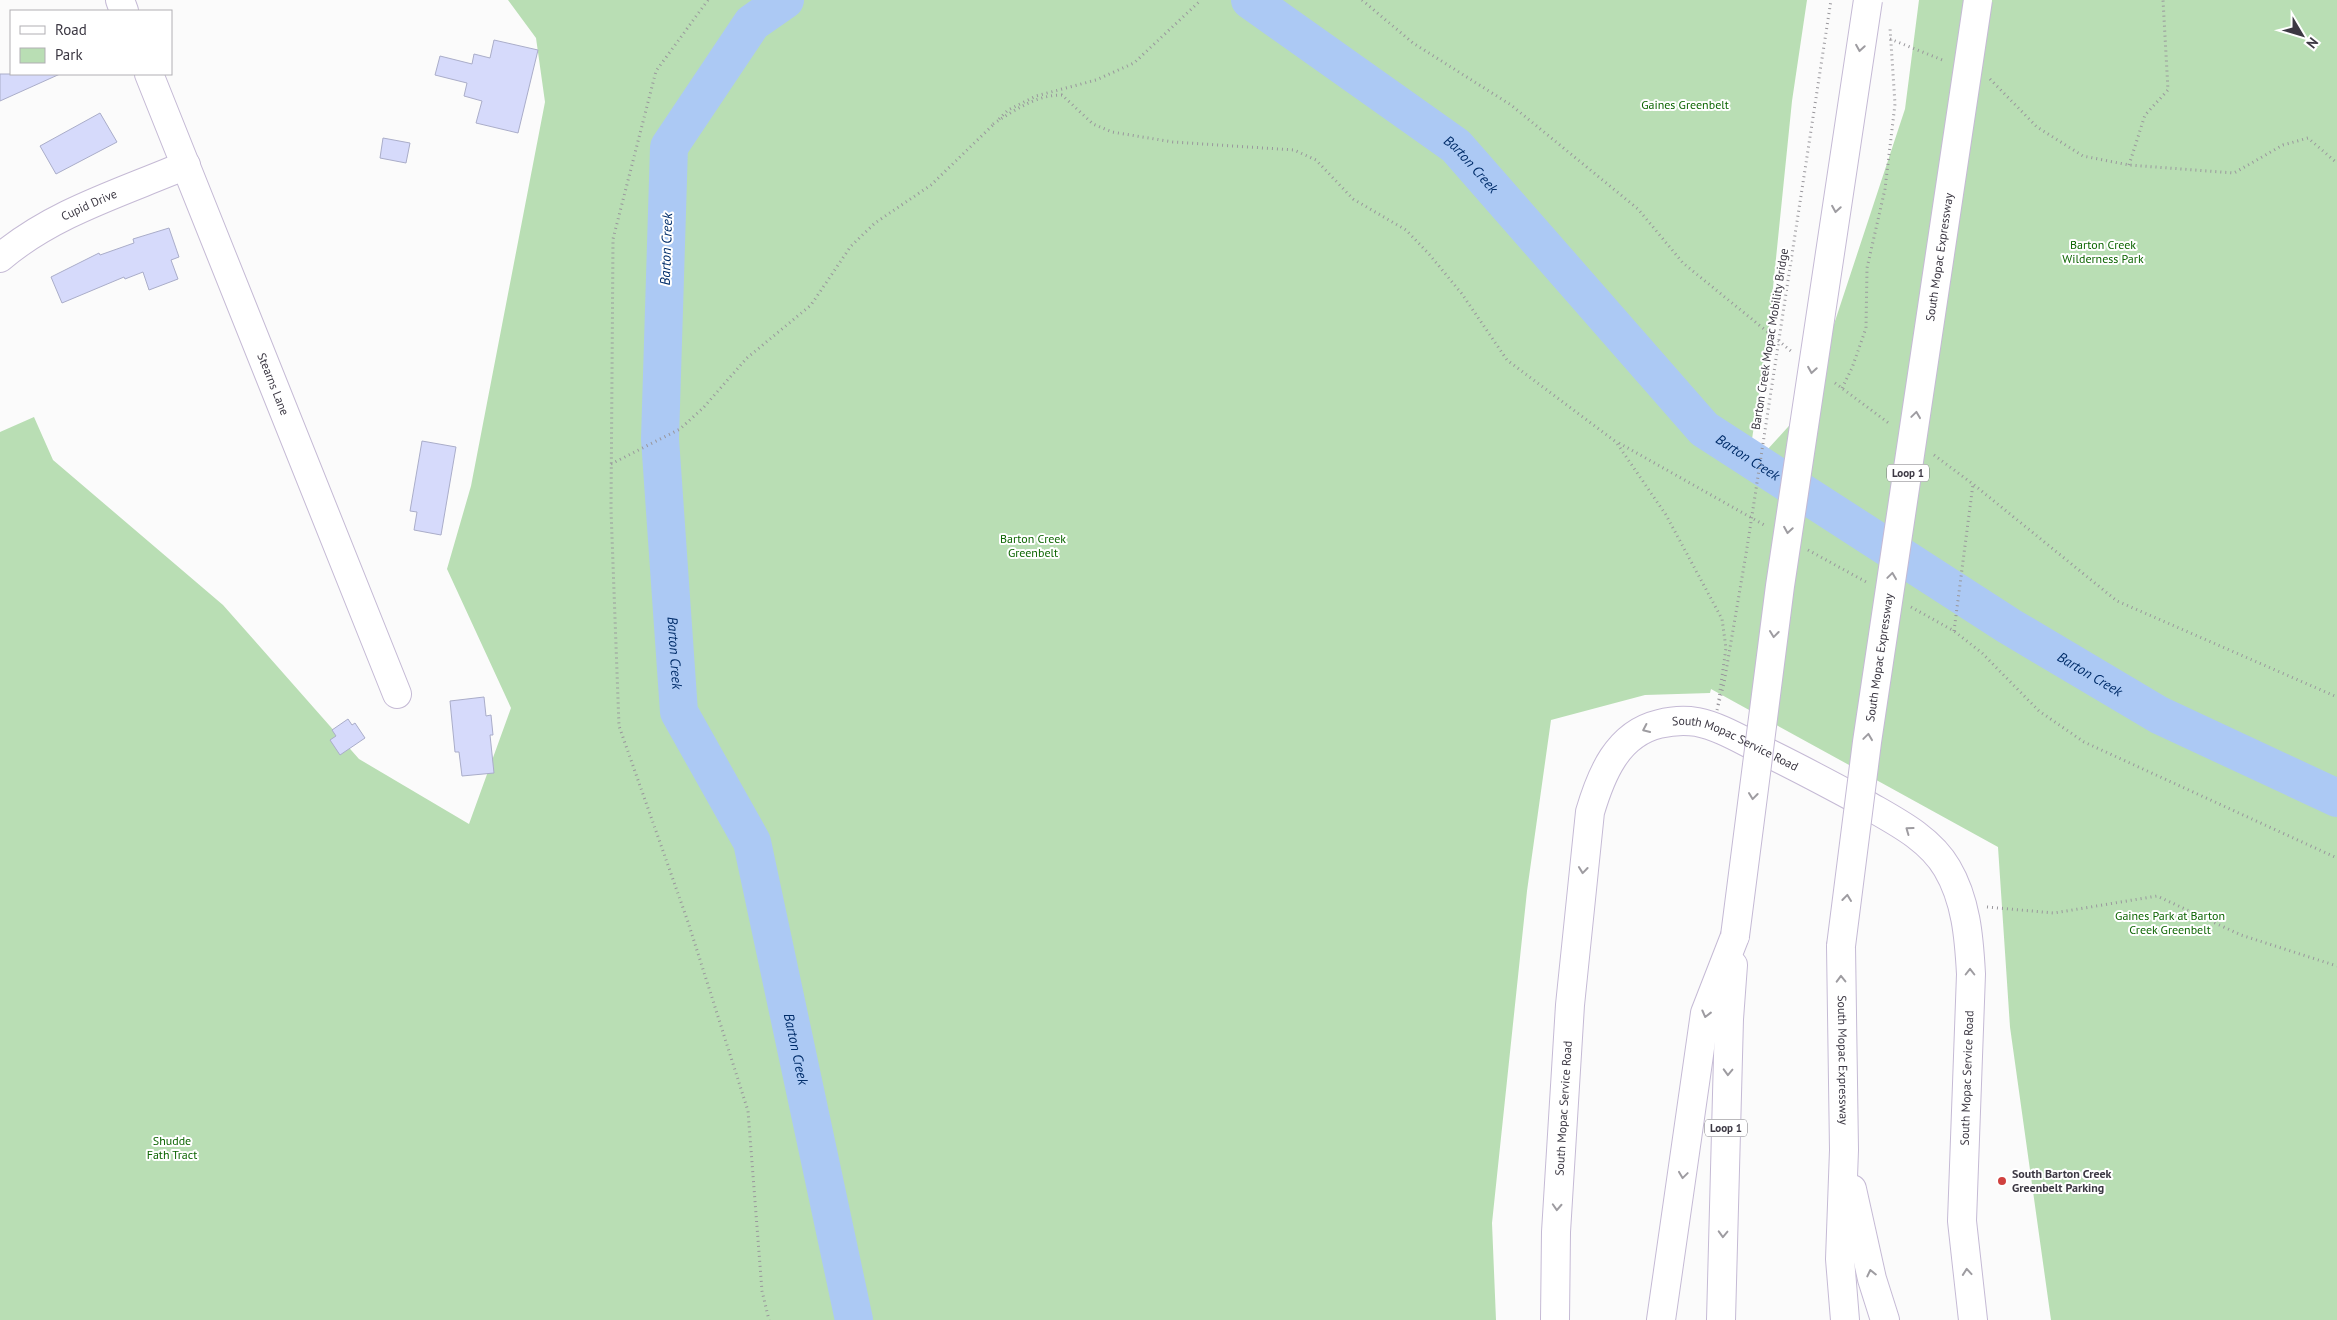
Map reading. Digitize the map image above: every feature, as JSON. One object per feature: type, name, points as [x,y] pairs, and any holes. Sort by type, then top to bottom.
[{"type":"main road","name":"Loop 1","points":[[1721,1320],[1729,1019],[1736,936],[1780,586],[1868,0]]},
{"type":"main road","name":"South Mopac Expressway","points":[[1845,1320],[1840,1259],[1844,1150],[1841,946],[1868,742],[1978,0]]},
{"type":"main road","name":"Stearns Lane","points":[[149,75],[397,694]]},
{"type":"main road","name":"Cupid Drive","points":[[0,258],[19,242],[48,224],[186,165]]},
{"type":"main road","name":"South Mopac Service Road","points":[[1555,1320],[1556,1232],[1570,1005],[1590,812],[1599,784],[1609,762],[1622,745],[1638,733],[1658,724],[1679,721],[1698,722],[1810,772],[1904,827],[1926,844],[1946,866],[1958,891],[1966,918],[1971,974],[1962,1221],[1973,1320]]},
{"type":"main road","points":[[1661,1320],[1705,1012],[1736,936]]},
{"type":"main road","points":[[1844,1150],[1872,1279],[1885,1320]]},
{"type":"path","points":[[708,0],[656,71],[613,240],[611,464],[619,726],[688,922],[748,1111],[762,1291],[769,1320]]},
{"type":"path","points":[[611,464],[680,428],[703,408],[747,358],[811,305],[851,246],[875,222],[931,185],[1008,110],[1036,96],[1096,80],[1134,63],[1201,0]]},
{"type":"path","name":"Barton Creek Mopac Mobility Bridge","points":[[993,124],[1019,107],[1049,95],[1062,95],[1093,124],[1112,132],[1173,142],[1294,150],[1316,160],[1353,199],[1406,230],[1429,254],[1462,294],[1507,360],[1616,442],[1666,515],[1722,618],[1726,648],[1717,710],[1748,548],[1831,0]]},
{"type":"path","points":[[2129,165],[2145,115],[2168,90],[2163,0]]},
{"type":"path","points":[[1842,388],[1852,368],[1866,328],[1867,268],[1885,189],[1895,104],[1890,19]]},
{"type":"path","points":[[1890,39],[1950,62]]},
{"type":"path","points":[[1984,76],[1992,79],[2037,127],[2083,156],[2129,165],[2234,173],[2283,145],[2308,138],[2337,163]]},
{"type":"path","points":[[1973,484],[1954,632],[1982,653],[2039,711],[2084,742],[2337,858]]},
{"type":"path","points":[[1984,906],[2054,913],[2157,896],[2241,935],[2337,966]]},
{"type":"green space","points":[[508,0],[1807,0],[1792,101],[1769,327],[1747,472],[1807,406],[1905,109],[1919,0],[2337,0],[2337,1320],[2051,1320],[2010,1027],[1998,847],[1711,689],[1710,693],[1645,695],[1551,720],[1527,891],[1492,1223],[1496,1320],[0,1320],[0,432],[34,417],[53,460],[223,605],[359,759],[469,824],[511,708],[447,569],[471,486],[545,102],[536,38]]},
{"type":"building","points":[[494,40],[538,50],[518,133],[476,123],[482,101],[464,96],[467,83],[435,75],[440,56],[472,64],[474,54],[490,58]]},
{"type":"building","points":[[0,74],[58,75],[0,101]]},
{"type":"building","points":[[100,113],[117,142],[56,174],[40,146]]},
{"type":"building","points":[[383,138],[410,143],[406,163],[380,158]]},
{"type":"building","points":[[169,228],[179,257],[171,260],[178,279],[149,290],[143,272],[125,279],[124,277],[62,303],[51,277],[99,253],[100,255],[134,243],[133,239]]},
{"type":"building","points":[[422,441],[456,447],[441,535],[414,530],[417,512],[410,511]]},
{"type":"building","points":[[484,697],[486,716],[491,715],[493,735],[490,735],[494,773],[462,776],[459,752],[455,752],[450,701]]},
{"type":"building","points":[[348,719],[352,725],[355,723],[365,738],[340,755],[330,740],[336,736],[332,730]]},
{"type":"waterway","name":"Barton Creek","points":[[785,0],[752,23],[669,147],[660,439],[679,712],[752,842],[854,1320]]},
{"type":"waterway","name":"Barton Creek","points":[[1250,0],[1456,146],[1704,429],[2009,626],[2159,715],[2337,798]]},
{"type":"place","name":"South Barton Creek Greenbelt Parking","points":[[2002,1181]]},
{"type":"park label","name":"Gaines Greenbelt","points":[[1685,105]]},
{"type":"park label","name":"Barton Creek Wilderness Park","points":[[2103,252]]},
{"type":"park label","name":"Barton Creek Greenbelt","points":[[1033,546]]},
{"type":"park label","name":"Gaines Park at Barton Creek Greenbelt","points":[[2170,923]]},
{"type":"park label","name":"Shudde Fath Tract","points":[[172,1148]]}]
